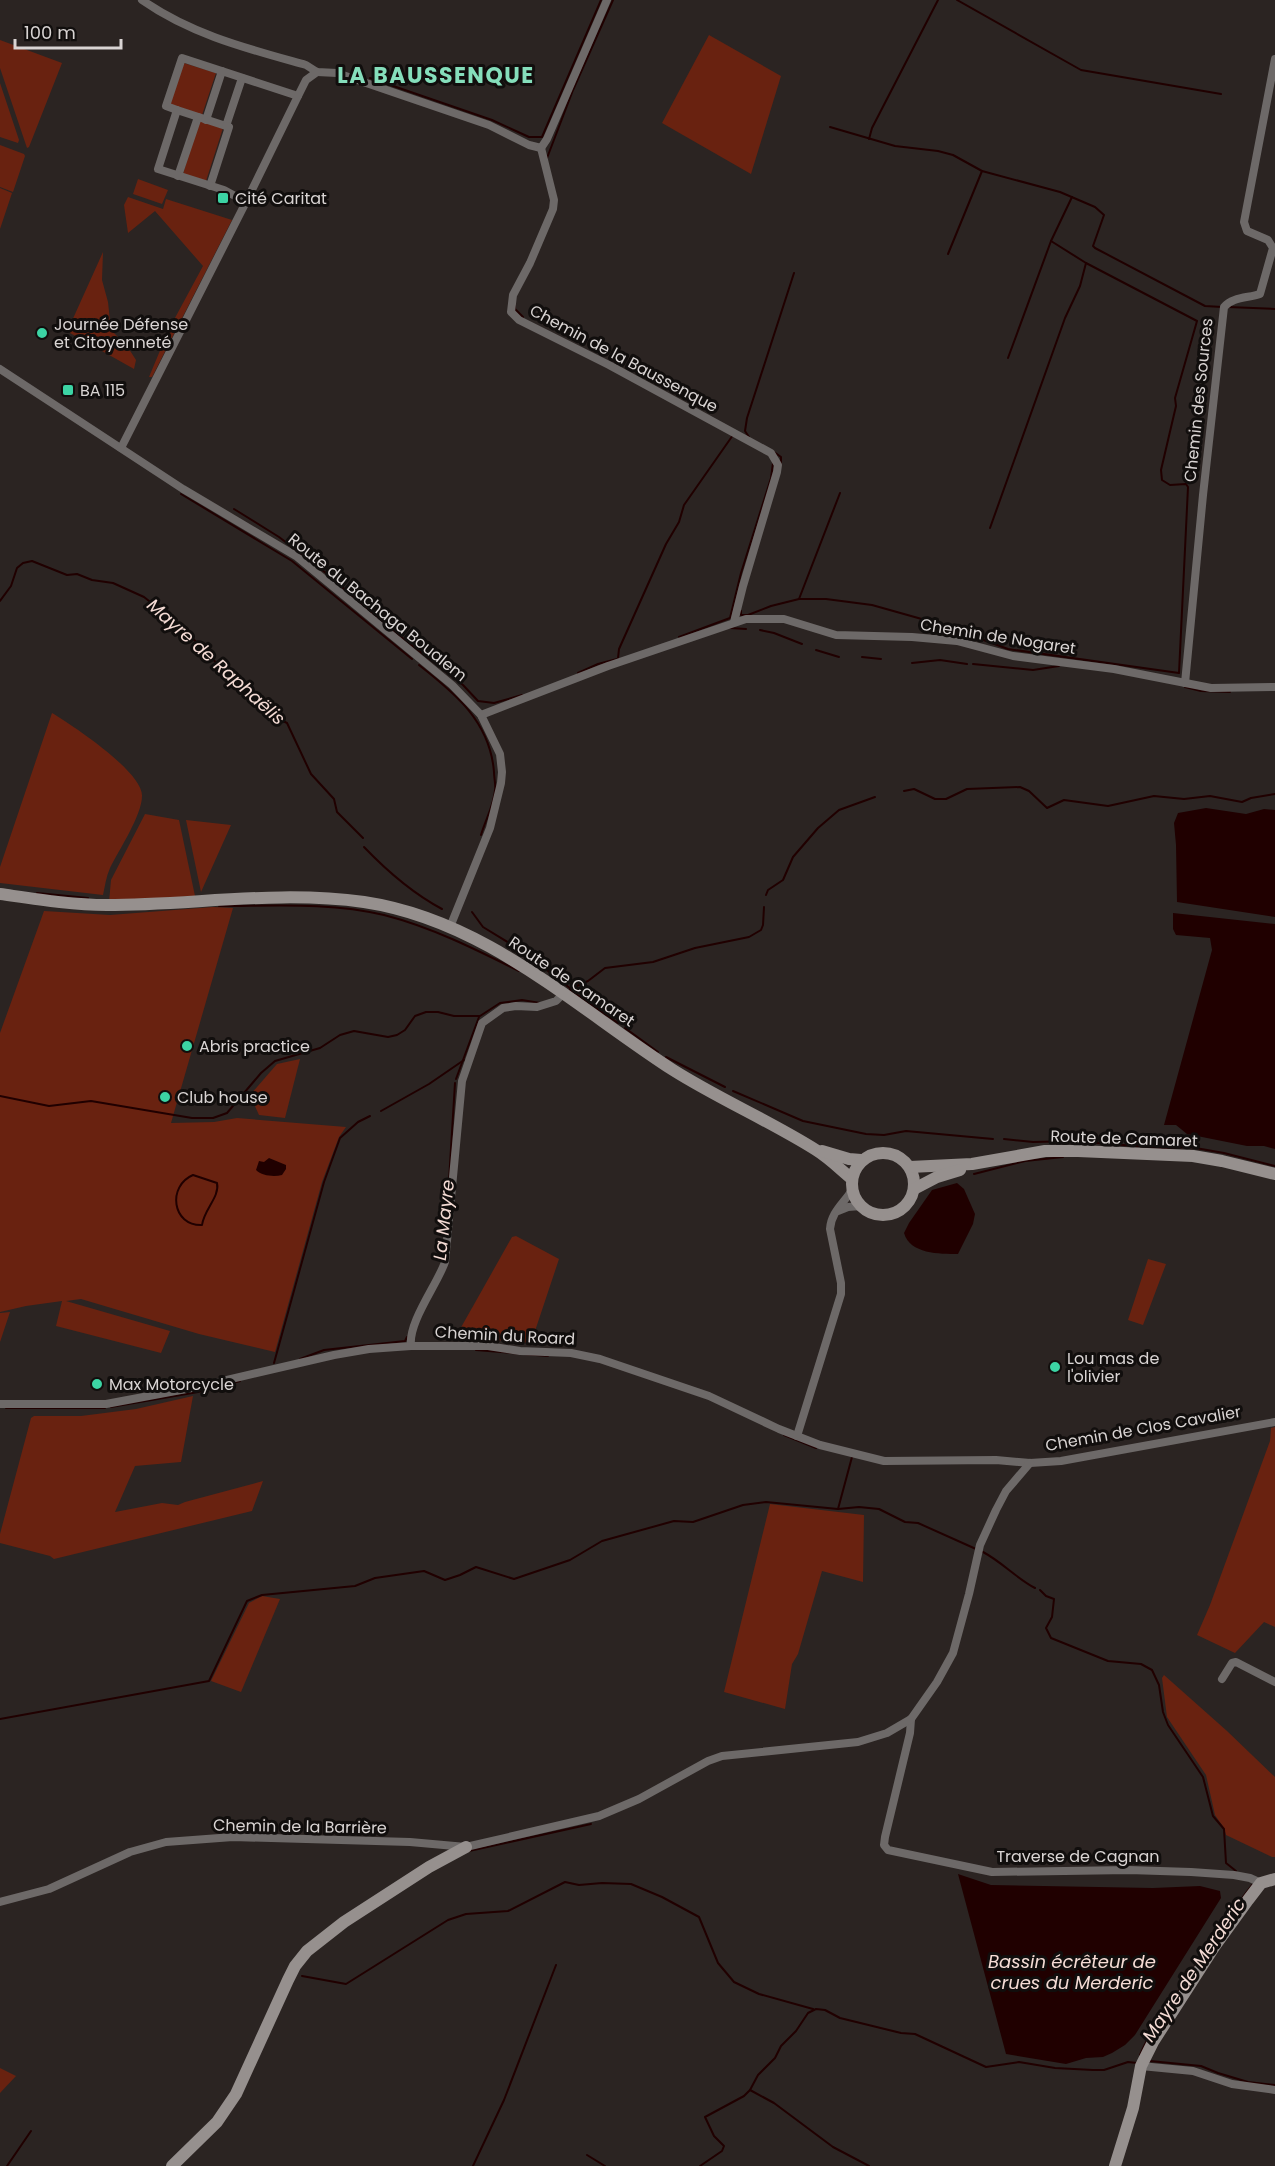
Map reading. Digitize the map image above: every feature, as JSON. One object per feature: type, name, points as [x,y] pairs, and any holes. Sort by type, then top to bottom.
[{"type":"main road","name":"Route de Camaret","points":[[0,894],[104,905],[277,897],[343,899],[403,910],[450,927],[505,954],[672,1069],[818,1150],[849,1159],[861,1160],[882,1152],[896,1155],[910,1167],[972,1164],[1045,1150],[1078,1151],[1193,1156],[1275,1174]]},
{"type":"main road","name":"Route de Camaret","points":[[818,1150],[852,1185],[855,1200],[868,1212],[878,1215],[894,1213],[908,1203],[914,1189],[927,1181],[962,1170],[972,1164]]},
{"type":"main road","points":[[852,1185],[855,1170],[861,1160]]},
{"type":"main road","points":[[910,1167],[914,1177],[914,1189]]},
{"type":"main road","name":"Chemin de Clos Cavalier","points":[[172,2166],[217,2122],[236,2094],[288,1980],[308,1951],[371,1903],[466,1847]]},
{"type":"main road","points":[[1115,2166],[1133,2108],[1141,2066],[1153,2042],[1214,1947],[1260,1885],[1275,1879]]},
{"type":"street","points":[[142,0],[231,45],[306,65],[317,72],[337,73],[489,126],[529,145],[541,148],[547,139],[607,0]]},
{"type":"street","points":[[210,186],[229,127],[166,106],[182,58],[298,96]]},
{"type":"street","name":"Chemin des Sources","points":[[1185,683],[1224,307],[1233,300],[1260,294],[1273,248],[1268,240],[1247,231],[1244,222],[1275,59]]},
{"type":"street","points":[[178,176],[222,71]]},
{"type":"street","points":[[121,448],[306,80],[317,72]]},
{"type":"street","points":[[226,126],[242,78]]},
{"type":"street","points":[[177,110],[158,169],[224,190],[246,202]]},
{"type":"street","name":"Chemin de la Baussenque","points":[[541,148],[554,200],[553,209],[530,263],[513,295],[511,312],[519,320],[609,365],[771,453],[778,465],[734,622]]},
{"type":"street","name":"Route du Bachaga Boualem","points":[[0,369],[183,489],[296,556],[452,685],[481,715],[500,754],[501,783],[490,828],[450,927]]},
{"type":"street","name":"Chemin de Nogaret","points":[[481,715],[609,666],[734,622],[772,618],[798,622],[836,635],[957,641],[1013,656],[1114,669],[1211,688],[1275,687]]},
{"type":"street","points":[[411,1346],[411,1337],[422,1309],[445,1262],[462,1081],[482,1023],[503,1008],[537,1007],[556,1001],[557,988]]},
{"type":"street","points":[[797,1436],[841,1294],[831,1220],[852,1185]]},
{"type":"street","points":[[834,1213],[848,1207],[861,1206]]},
{"type":"street","name":"Chemin du Roard","points":[[0,1404],[106,1404],[197,1387],[369,1349],[411,1346],[488,1346],[520,1352],[571,1353],[600,1359],[709,1396],[820,1445],[884,1461],[996,1460],[1030,1463]]},
{"type":"street","name":"Chemin de Clos Cavalier","points":[[466,1847],[600,1816],[620,1809],[708,1761],[722,1756],[858,1742],[887,1733],[911,1719],[937,1682],[953,1653],[967,1605],[980,1545],[1006,1491],[1030,1463],[1061,1461],[1275,1422]]},
{"type":"street","points":[[1222,1679],[1232,1663],[1236,1662],[1275,1682]]},
{"type":"street","name":"Traverse de Cagnan","points":[[911,1719],[910,1733],[885,1837],[884,1845],[888,1851],[992,1872],[1129,1870],[1191,1872],[1242,1877],[1260,1885]]},
{"type":"street","name":"Chemin de la Barrière","points":[[0,1902],[49,1889],[130,1852],[166,1842],[233,1837],[410,1842],[466,1847]]},
{"type":"street","points":[[1141,2066],[1193,2071],[1232,2084],[1275,2090]]},
{"type":"shaded area","points":[[709,35],[781,76],[751,174],[662,123]]},
{"type":"shaded area","points":[[0,40],[62,63],[27,148],[0,68]]},
{"type":"shaded area","points":[[184,63],[216,73],[202,115],[170,104]]},
{"type":"shaded area","points":[[0,83],[19,140],[18,143],[0,137]]},
{"type":"shaded area","points":[[199,120],[223,128],[206,181],[183,174]]},
{"type":"shaded area","points":[[0,145],[25,156],[13,192],[0,187]]},
{"type":"shaded area","points":[[138,179],[168,190],[162,204],[133,194]]},
{"type":"shaded area","points":[[0,188],[12,193],[0,229]]},
{"type":"shaded area","points":[[128,197],[163,209],[166,199],[232,220],[152,377],[149,377],[169,329],[203,266],[155,211],[128,233],[124,205]]},
{"type":"shaded area","points":[[103,252],[102,280],[108,302],[111,330],[127,346],[136,360],[134,369],[70,333],[71,323]]},
{"type":"shaded area","points":[[52,713],[119,762],[139,786],[142,796],[138,813],[110,868],[103,895],[0,883],[0,867]]},
{"type":"shaded area","points":[[145,814],[179,820],[195,896],[109,902],[111,880]]},
{"type":"shaded area","points":[[186,820],[231,825],[201,892]]},
{"type":"shaded area","points":[[213,907],[233,908],[171,1123],[214,1122],[237,1118],[346,1127],[339,1137],[322,1182],[275,1352],[199,1334],[81,1299],[66,1301],[170,1331],[161,1353],[56,1326],[62,1301],[0,1312],[0,1033],[44,911],[110,915]]},
{"type":"shaded area","points":[[300,1059],[285,1118],[259,1115],[250,1095],[277,1064]]},
{"type":"shaded area","points":[[516,1236],[559,1259],[531,1343],[461,1337],[459,1331],[512,1237]]},
{"type":"shaded area","points":[[1148,1259],[1166,1264],[1143,1325],[1128,1320]]},
{"type":"shaded area","points":[[10,1312],[0,1342],[0,1313]]},
{"type":"shaded area","points":[[193,1396],[181,1462],[135,1466],[115,1512],[162,1503],[178,1505],[263,1481],[252,1511],[54,1559],[0,1543],[0,1534],[31,1418],[34,1416],[81,1416],[136,1409]]},
{"type":"shaded area","points":[[1275,1427],[1275,1627],[1264,1622],[1235,1653],[1197,1635],[1270,1441],[1271,1428]]},
{"type":"shaded area","points":[[770,1504],[864,1515],[863,1582],[822,1571],[798,1654],[792,1664],[785,1709],[724,1692]]},
{"type":"shaded area","points":[[262,1596],[280,1599],[241,1692],[211,1681],[249,1603]]},
{"type":"shaded area","points":[[1164,1675],[1275,1777],[1275,1857],[1226,1835],[1215,1815],[1206,1775],[1167,1717],[1162,1678]]},
{"type":"shaded area","points":[[0,2068],[16,2076],[0,2093]]},
{"type":"water","points":[[1206,808],[1246,814],[1264,809],[1275,810],[1275,917],[1177,902],[1174,823],[1178,813]]},
{"type":"water","points":[[1173,913],[1275,924],[1275,1149],[1187,1134],[1176,1125],[1164,1125],[1212,950],[1210,938],[1176,935],[1173,929]]},
{"type":"water","points":[[269,1158],[286,1165],[282,1175],[268,1176],[256,1170],[259,1161],[264,1162]]},
{"type":"water","points":[[957,1183],[964,1189],[975,1214],[973,1224],[958,1254],[926,1251],[912,1245],[904,1233],[932,1190]]},
{"type":"water","name":"Bassin écrêteur de crues du Merderic","points":[[958,1874],[991,1885],[1153,1888],[1200,1886],[1220,1891],[1221,1898],[1135,2035],[1125,2045],[1103,2057],[1086,2058],[1066,2064],[1006,2054]]},
{"type":"waterway","points":[[370,78],[492,120],[529,137],[542,137],[601,0]]},
{"type":"waterway","points":[[547,158],[573,90],[613,0]]},
{"type":"waterway","points":[[869,139],[872,128],[938,0]]},
{"type":"waterway","points":[[957,0],[1081,70],[1221,94]]},
{"type":"waterway","points":[[830,127],[895,146],[953,155],[982,171],[1060,192],[1095,207],[1104,215],[1093,246],[1095,248],[1205,306],[1222,307]]},
{"type":"waterway","points":[[948,254],[982,171]]},
{"type":"waterway","points":[[1008,358],[1051,241],[1072,197]]},
{"type":"waterway","points":[[799,599],[826,599],[872,605],[943,625],[1008,649],[1179,673],[1188,487],[1186,484],[1170,485],[1162,480],[1161,470],[1176,406],[1175,398],[1197,321],[1086,263],[1051,241]]},
{"type":"waterway","points":[[990,528],[1065,318],[1080,286],[1086,263]]},
{"type":"waterway","points":[[749,437],[745,431],[747,418],[794,273]]},
{"type":"waterway","points":[[515,306],[523,317]]},
{"type":"waterway","points":[[1228,307],[1275,309]]},
{"type":"waterway","points":[[618,658],[619,649],[666,544],[679,522],[684,505],[733,435]]},
{"type":"waterway","points":[[774,452],[781,457],[781,464]]},
{"type":"waterway","points":[[679,637],[730,618],[741,573],[771,478],[773,463]]},
{"type":"waterway","points":[[741,611],[741,615],[748,615],[799,599],[840,493]]},
{"type":"waterway","points":[[181,494],[292,561],[412,659]]},
{"type":"waterway","points":[[234,509],[279,537],[326,573],[387,626],[463,685],[478,701],[494,703],[522,695]]},
{"type":"waterway","name":"Mayre de Raphaëlis","points":[[0,601],[11,586],[17,568],[23,563],[32,561],[67,575],[77,574],[92,580],[113,583],[144,597],[183,628],[212,659],[249,688],[275,717],[287,723],[311,774],[334,799],[337,812],[363,838]]},
{"type":"waterway","points":[[730,628],[746,629]]},
{"type":"waterway","points":[[760,630],[802,644]]},
{"type":"waterway","points":[[816,650],[839,657]]},
{"type":"waterway","points":[[862,657],[881,659]]},
{"type":"waterway","points":[[578,673],[617,659]]},
{"type":"waterway","points":[[912,663],[940,660],[967,664]]},
{"type":"waterway","points":[[973,664],[1033,670],[1059,666]]},
{"type":"waterway","points":[[419,665],[458,698],[486,738],[491,754],[495,788],[481,835]]},
{"type":"waterway","points":[[1185,687],[1201,691],[1230,692]]},
{"type":"waterway","name":"Mayre de Raphaëlis","points":[[904,791],[914,789],[935,799],[946,799],[967,789],[1020,787],[1029,791],[1047,808],[1064,800],[1108,806],[1154,796],[1184,799],[1210,796],[1242,802],[1275,794]]},
{"type":"waterway","name":"Mayre de Raphaëlis","points":[[766,895],[768,890],[783,880],[793,857],[818,828],[839,810],[875,797]]},
{"type":"waterway","name":"Mayre de Raphaëlis","points":[[364,847],[400,881],[442,909]]},
{"type":"waterway","points":[[37,893],[88,898]]},
{"type":"waterway","points":[[219,906],[322,906],[384,915],[436,932],[519,971]]},
{"type":"waterway","name":"Mayre de Raphaëlis","points":[[570,989],[588,981],[605,968],[653,962],[695,948],[749,937],[761,930],[764,907]]},
{"type":"waterway","name":"Mayre de Raphaëlis","points":[[472,912],[483,927],[524,952],[571,989]]},
{"type":"waterway","points":[[570,990],[618,1023]]},
{"type":"waterway","points":[[0,1096],[49,1106],[91,1101],[192,1118],[213,1118],[227,1113],[261,1073],[275,1061],[320,1048],[340,1035],[354,1031],[388,1037],[405,1030],[415,1016],[426,1012],[454,1016],[480,1016],[500,1003],[522,1000],[540,1003]]},
{"type":"waterway","name":"La Mayre","points":[[456,1079],[479,1017]]},
{"type":"waterway","points":[[625,1028],[658,1052]]},
{"type":"waterway","points":[[666,1057],[725,1087]]},
{"type":"waterway","points":[[381,1111],[429,1084],[464,1060]]},
{"type":"waterway","name":"La Mayre","points":[[449,1181],[455,1083]]},
{"type":"waterway","points":[[733,1091],[803,1121],[866,1134],[884,1135],[906,1131],[993,1139]]},
{"type":"waterway","points":[[274,1363],[324,1182],[340,1138],[358,1122],[370,1116]]},
{"type":"waterway","points":[[1004,1139],[1033,1142],[1076,1141]]},
{"type":"waterway","points":[[1084,1142],[1163,1148],[1190,1147],[1275,1166]]},
{"type":"waterway","points":[[974,1174],[1025,1161],[1063,1157]]},
{"type":"waterway","points":[[193,1175],[217,1183],[216,1193],[202,1225],[192,1224],[184,1219],[176,1204],[179,1188],[193,1175]]},
{"type":"waterway","name":"La Mayre","points":[[300,1359],[324,1350],[405,1341],[407,1337]]},
{"type":"waterway","points":[[476,1350],[548,1356]]},
{"type":"waterway","name":"La Mayre","points":[[111,1407],[198,1392],[240,1381]]},
{"type":"waterway","name":"La Mayre","points":[[6,1408],[105,1408]]},
{"type":"waterway","points":[[784,1435],[816,1448]]},
{"type":"waterway","points":[[838,1509],[852,1457]]},
{"type":"waterway","points":[[0,1719],[209,1681],[247,1601],[262,1595],[355,1586],[375,1578],[424,1571],[445,1580],[476,1567],[514,1579],[570,1560],[602,1541],[674,1521],[693,1522],[743,1505],[766,1502],[838,1509],[859,1507],[879,1509],[905,1522],[918,1523],[976,1549]]},
{"type":"waterway","points":[[983,1552],[1035,1588]]},
{"type":"waterway","points":[[1040,1590],[1046,1596],[1054,1599],[1052,1617],[1046,1628],[1051,1638],[1108,1661],[1141,1664],[1152,1670],[1159,1685],[1163,1712],[1168,1725],[1203,1777],[1213,1816],[1224,1829],[1226,1863],[1236,1871]]},
{"type":"waterway","points":[[469,1851],[591,1824]]},
{"type":"waterway","points":[[302,1976],[346,1984],[448,1920],[466,1914],[508,1911],[565,1882],[579,1885],[631,1884],[662,1897],[699,1917],[718,1963],[734,1982],[759,1994],[813,2009]]},
{"type":"waterway","name":"Mayre de Merderic","points":[[1140,2055],[1155,2027],[1221,1927],[1252,1885]]},
{"type":"waterway","points":[[473,2166],[504,2100],[556,1965]]},
{"type":"waterway","name":"Mayre de Merderic","points":[[700,2166],[722,2151],[724,2146],[714,2136],[705,2117],[744,2096],[808,2013],[816,2009],[825,2010],[840,2018],[901,2033],[915,2034],[986,2067],[1019,2062],[1055,2068],[1104,2070],[1138,2061]]},
{"type":"waterway","points":[[1150,2061],[1201,2066],[1248,2082],[1275,2085]]},
{"type":"waterway","points":[[750,2090],[774,2103],[833,2147],[869,2166]]},
{"type":"waterway","points":[[7,2166],[31,2131]]},
{"type":"waterway","points":[[587,2155],[605,2166]]},
{"type":"place","name":"Cité Caritat","points":[[223,198]]},
{"type":"place","name":"Journée Défense et Citoyenneté","points":[[42,333]]},
{"type":"place","name":"BA 115","points":[[68,390]]},
{"type":"place","name":"Abris practice","points":[[187,1046]]},
{"type":"place","name":"Club house","points":[[165,1097]]},
{"type":"place","name":"Lou mas de l'olivier","points":[[1055,1367]]},
{"type":"place","name":"Max Motorcycle","points":[[97,1384]]},
{"type":"district","name":"LA BAUSSENQUE","points":[[436,75]]}]
